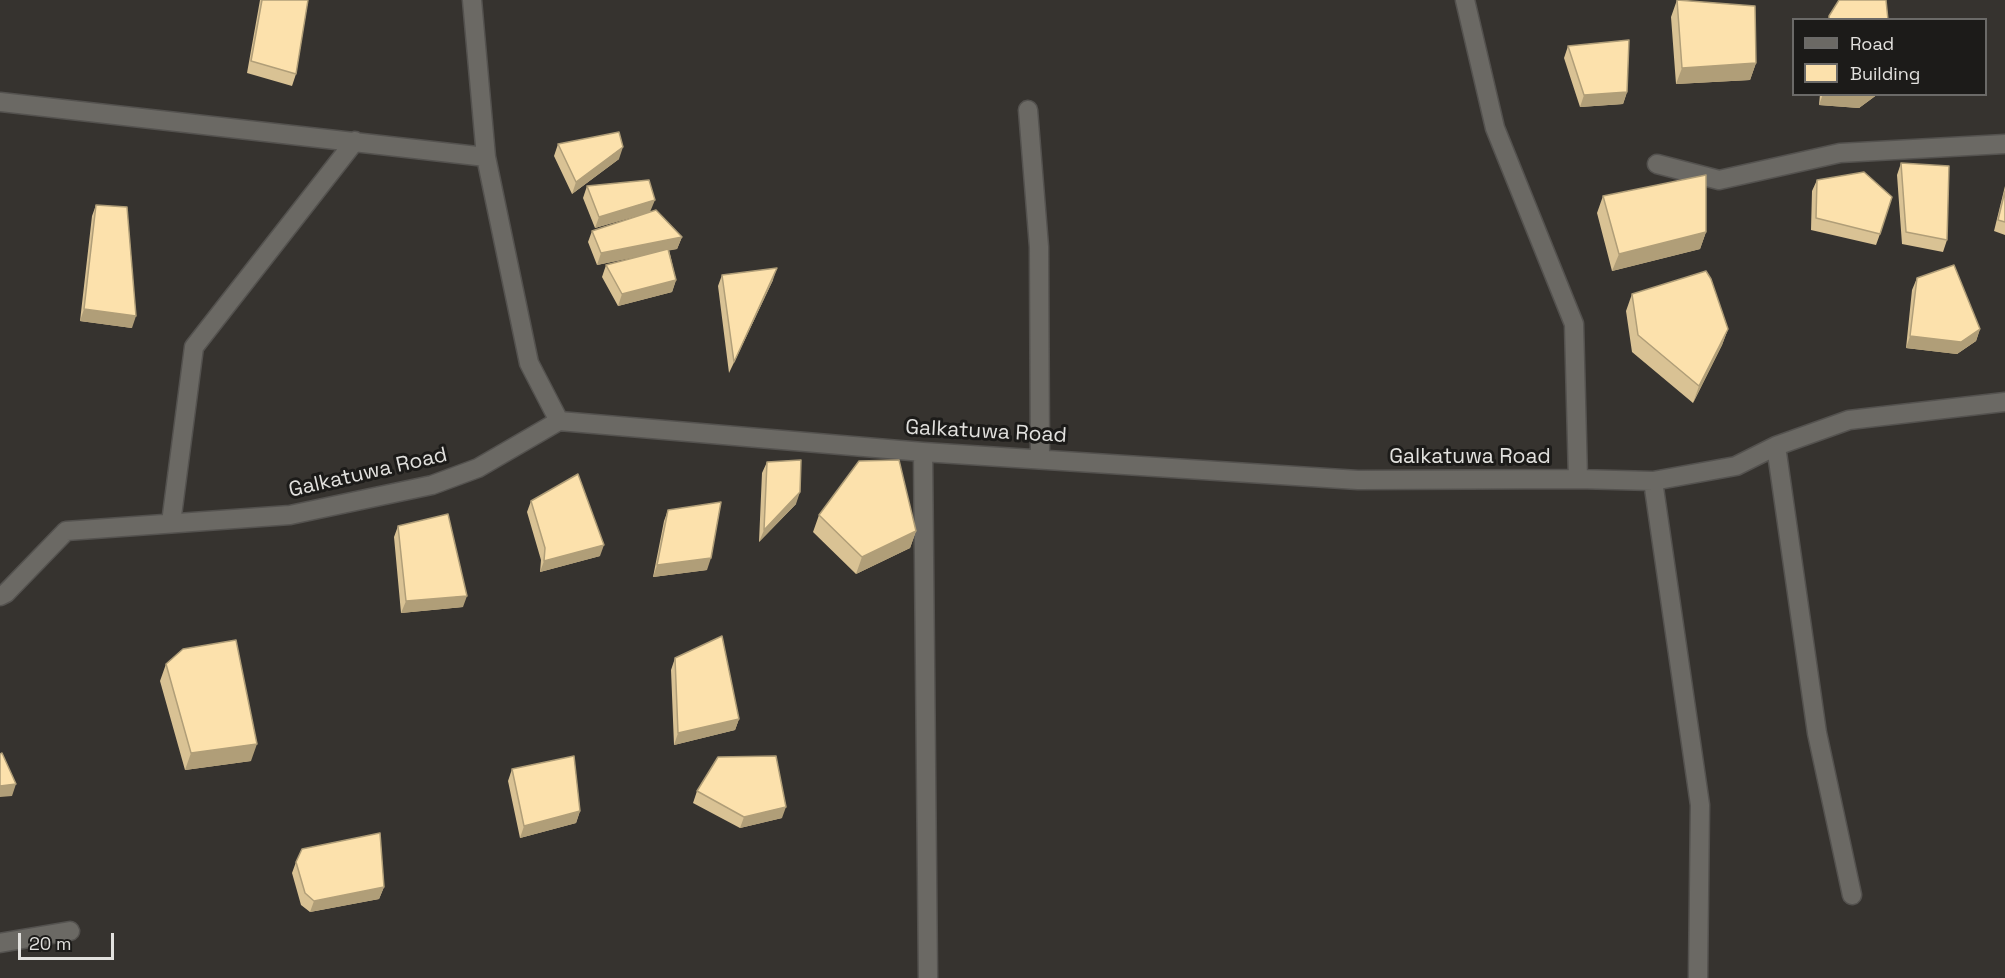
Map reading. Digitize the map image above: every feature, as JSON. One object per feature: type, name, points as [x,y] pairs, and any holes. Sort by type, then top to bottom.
[{"type":"street","points":[[472,0],[486,157],[530,363],[559,421]]},
{"type":"street","points":[[1465,0],[1495,128],[1574,324],[1578,479]]},
{"type":"street","points":[[0,102],[486,157]]},
{"type":"street","points":[[1028,110],[1039,247],[1040,458]]},
{"type":"street","points":[[171,523],[194,347],[355,141]]},
{"type":"street","points":[[1658,164],[1719,180],[1839,153],[2005,144]]},
{"type":"street","name":"Galkatuwa Road","points":[[0,596],[6,593],[66,531],[290,515],[432,485],[478,468],[559,421],[923,452],[1358,480],[1653,481],[1736,466],[1776,446],[1849,420],[2005,402]]},
{"type":"street","points":[[1776,446],[1817,733],[1852,895]]},
{"type":"street","points":[[923,452],[928,978]]},
{"type":"street","points":[[1653,481],[1700,805],[1698,978]]},
{"type":"street","points":[[0,943],[70,931]]},
{"type":"building","points":[[262,0],[308,0],[296,74],[251,61]]},
{"type":"building","points":[[1677,0],[1755,6],[1756,63],[1682,68]]},
{"type":"building","points":[[1839,0],[1886,0],[1888,18],[1829,18]]},
{"type":"building","points":[[1629,40],[1627,92],[1584,95],[1568,46]]},
{"type":"building","points":[[619,132],[623,147],[576,182],[558,144]]},
{"type":"building","points":[[1901,163],[1949,166],[1947,240],[1906,232]]},
{"type":"building","points":[[1864,172],[1892,197],[1880,234],[1816,218],[1817,180]]},
{"type":"building","points":[[1706,175],[1706,232],[1619,254],[1603,196]]},
{"type":"building","points":[[649,180],[655,200],[599,217],[587,186]]},
{"type":"building","points":[[2005,191],[2005,222],[1998,220]]},
{"type":"building","points":[[96,205],[127,207],[136,316],[84,309]]},
{"type":"building","points":[[656,210],[682,237],[601,253],[592,231]]},
{"type":"building","points":[[668,249],[676,280],[622,294],[606,265]]},
{"type":"building","points":[[1954,265],[1980,329],[1961,342],[1910,336],[1917,278]]},
{"type":"building","points":[[777,268],[734,362],[722,275]]},
{"type":"building","points":[[1706,271],[1711,279],[1728,329],[1699,386],[1638,335],[1632,294]]},
{"type":"building","points":[[801,460],[800,492],[764,530],[767,462]]},
{"type":"building","points":[[899,460],[916,531],[862,557],[819,515],[859,461]]},
{"type":"building","points":[[578,474],[604,545],[544,561],[545,548],[531,501]]},
{"type":"building","points":[[721,502],[711,558],[657,565],[668,510]]},
{"type":"building","points":[[448,514],[467,596],[406,601],[398,526]]},
{"type":"building","points":[[722,636],[739,719],[678,733],[675,658]]},
{"type":"building","points":[[236,640],[257,744],[191,753],[166,664],[183,649]]},
{"type":"building","points":[[2,753],[16,784],[0,786],[0,754]]},
{"type":"building","points":[[574,756],[580,811],[524,826],[512,769]]},
{"type":"building","points":[[776,756],[786,807],[744,817],[697,791],[718,757]]},
{"type":"building","points":[[380,833],[384,887],[314,901],[305,893],[296,862],[302,849]]}]
